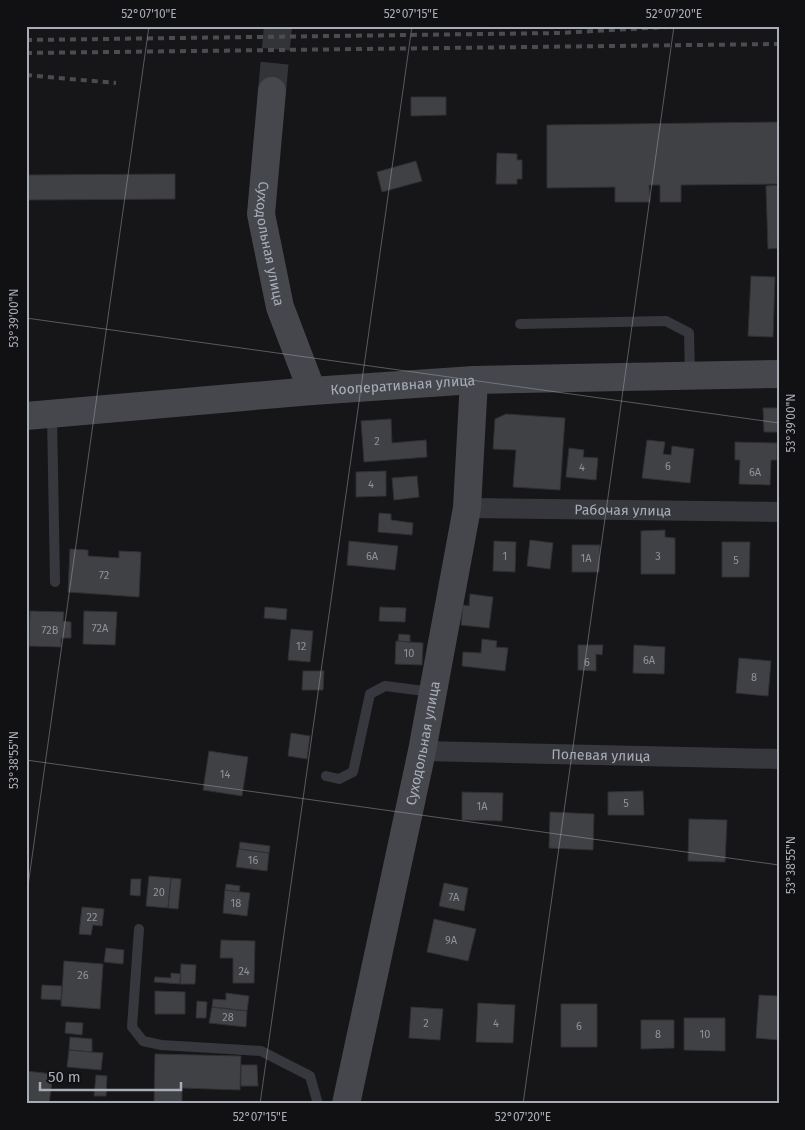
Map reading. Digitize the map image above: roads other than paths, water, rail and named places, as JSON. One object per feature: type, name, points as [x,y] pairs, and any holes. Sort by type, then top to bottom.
[{"type":"street","name":"Суходольная улица","points":[[272,91],[261,214],[280,307],[312,391]]},
{"type":"street","name":"Кооперативная улица","points":[[39,415],[312,391],[474,380],[779,374]]},
{"type":"street","name":"Суходольная улица","points":[[346,1104],[422,751],[466,508],[474,380]]},
{"type":"street","points":[[26,431],[39,415]]},
{"type":"street","name":"Рабочая улица","points":[[466,508],[779,512]]},
{"type":"street","name":"Полевая улица","points":[[422,751],[779,759]]},
{"type":"lane","points":[[520,324],[666,321],[689,334],[690,376]]},
{"type":"lane","points":[[39,415],[55,582]]},
{"type":"lane","points":[[326,776],[339,779],[353,772],[370,694],[385,686],[433,692]]},
{"type":"lane","points":[[138,929],[132,1027],[143,1041],[161,1045],[261,1050],[310,1076],[318,1104]]},
{"type":"tunnel","points":[[272,91],[278,26]]},
{"type":"railway","points":[[26,40],[559,33],[684,26]]},
{"type":"railway","points":[[26,53],[779,44]]},
{"type":"railway","points":[[26,75],[116,83]]}]
